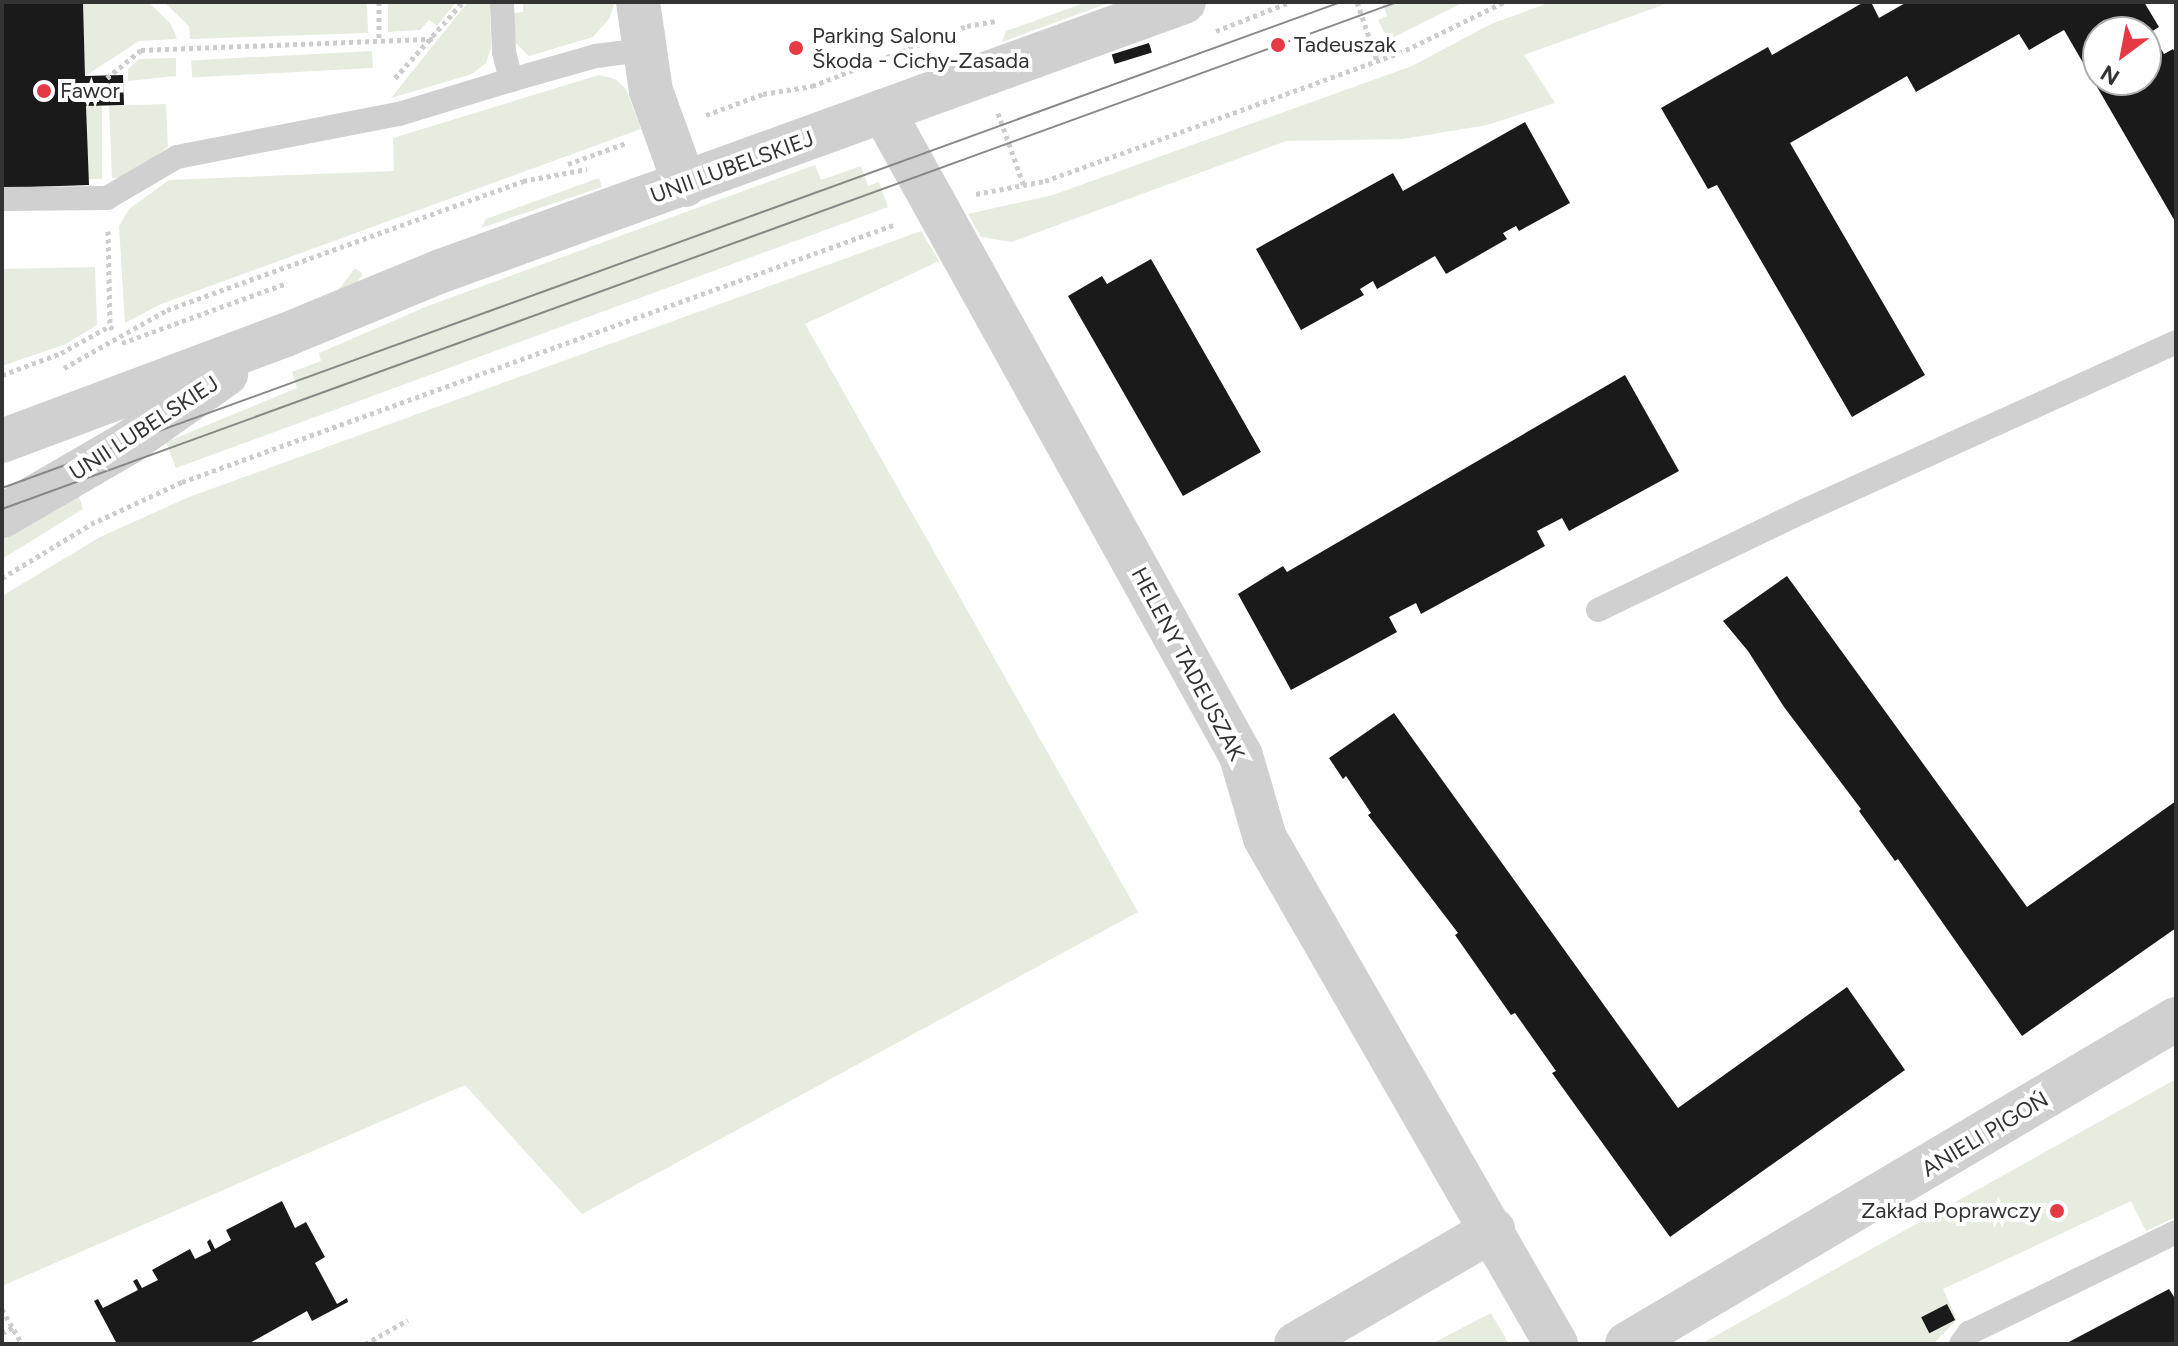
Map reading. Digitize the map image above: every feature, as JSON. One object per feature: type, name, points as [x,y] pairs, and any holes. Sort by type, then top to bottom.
[{"type":"street","points":[[638,2],[642,50],[651,91],[685,185]]},
{"type":"street","name":"UNII LUBELSKIEJ","points":[[2,441],[283,336],[441,271],[1184,2]]},
{"type":"street","name":"HELENY TADEUSZAK","points":[[883,111],[1241,756],[1265,838],[1556,1344]]},
{"type":"street","name":"UNII LUBELSKIEJ","points":[[2,516],[128,443],[283,336]]},
{"type":"street","name":"ANIELI PIGOŃ","points":[[1627,1344],[2176,1019]]},
{"type":"street","points":[[1296,1344],[1493,1230]]},
{"type":"lane","points":[[502,2],[504,52],[511,80]]},
{"type":"lane","points":[[2,199],[107,198],[177,157],[399,114],[596,56],[642,50]]},
{"type":"lane","points":[[1598,610],[1804,511],[2176,342]]},
{"type":"lane","points":[[1961,1344],[1969,1333],[2176,1232]]},
{"type":"path","points":[[379,2],[379,40]]},
{"type":"path","points":[[389,85],[463,2]]},
{"type":"path","points":[[1357,2],[1377,60]]},
{"type":"path","points":[[2,578],[91,524],[182,482],[937,207],[980,193],[1045,181],[1430,40],[1504,2]]},
{"type":"path","points":[[697,118],[763,94],[812,86],[967,26]]},
{"type":"path","points":[[107,78],[141,50],[433,39]]},
{"type":"path","points":[[568,164],[627,143]]},
{"type":"path","points":[[57,371],[167,310],[523,181],[597,167]]},
{"type":"path","points":[[2,375],[61,353],[112,328],[107,198]]},
{"type":"path","points":[[2,1309],[22,1344]]},
{"type":"path","points":[[365,1344],[408,1320]]},
{"type":"path","points":[[2,1333],[13,1327]]},
{"type":"shaded area","points":[[83,2],[148,2],[171,24],[177,39],[139,41],[85,76]]},
{"type":"shaded area","points":[[164,2],[367,2],[368,33],[190,39],[189,26]]},
{"type":"shaded area","points":[[388,2],[456,2],[437,26],[429,20],[420,30],[388,32]]},
{"type":"shaded area","points":[[468,2],[490,2],[491,48],[486,63],[472,74],[391,98]]},
{"type":"shaded area","points":[[523,2],[615,2],[609,19],[593,37],[529,56],[514,41],[513,13],[523,12]]},
{"type":"shaded area","points":[[1087,2],[1111,2],[1002,42],[1006,31]]},
{"type":"shaded area","points":[[1382,2],[1464,2],[1388,40],[1378,20],[1387,16]]},
{"type":"shaded area","points":[[1551,2],[1671,2],[1524,55],[1555,103],[1487,125],[1403,139],[1286,141],[1011,242],[981,237],[968,214],[1053,195],[1412,66],[1491,24]]},
{"type":"shaded area","points":[[372,51],[373,68],[192,77],[191,60]]},
{"type":"shaded area","points":[[176,58],[176,76],[128,81],[128,69],[139,59]]},
{"type":"shaded area","points":[[599,75],[615,79],[626,89],[641,129],[161,304],[125,323],[119,226],[129,209],[169,180],[394,171],[393,138]]},
{"type":"shaded area","points":[[166,104],[168,147],[127,177],[112,178],[109,106]]},
{"type":"shaded area","points":[[86,106],[102,106],[102,179],[86,179]]},
{"type":"shaded area","points":[[815,165],[821,180],[861,166],[868,186],[879,182],[888,207],[176,468],[166,442],[297,388],[292,372],[321,361],[319,353],[428,306]]},
{"type":"shaded area","points":[[599,178],[602,187],[481,228],[486,219]]},
{"type":"shaded area","points":[[921,231],[939,261],[805,324],[1138,912],[582,1214],[465,1085],[2,1286],[2,596],[100,537],[189,497]]},
{"type":"shaded area","points":[[95,267],[97,325],[66,344],[2,366],[2,269]]},
{"type":"shaded area","points":[[355,268],[363,274],[321,329],[313,323]]},
{"type":"shaded area","points":[[79,497],[83,509],[2,559],[2,538],[55,506]]},
{"type":"shaded area","name":"Zakład Poprawczy","points":[[2176,1079],[2176,1217],[2146,1231],[2131,1201],[1943,1289],[1957,1320],[1933,1344],[1701,1344]]},
{"type":"shaded area","points":[[1491,1313],[1509,1344],[1431,1344]]},
{"type":"building","name":"Fawor","points":[[2,2],[83,2],[85,76],[123,75],[124,105],[86,106],[89,185],[2,188]]},
{"type":"building","points":[[1864,2],[1871,2],[1879,18],[1907,2],[2144,2],[2152,16],[2082,16],[2082,61],[2064,30],[2029,50],[2019,34],[1916,92],[1907,76],[1790,143],[1925,375],[1852,417],[1717,185],[1708,189],[1661,108],[1768,47],[1772,55]]},
{"type":"building","points":[[1149,43],[1152,53],[1115,64],[1112,54]]},
{"type":"building","points":[[2173,49],[2176,54],[2176,223],[2102,96],[2162,96],[2162,51],[2164,54]]},
{"type":"building","points":[[1525,122],[1570,203],[1519,231],[1516,226],[1503,233],[1507,239],[1446,274],[1435,256],[1377,289],[1373,281],[1360,289],[1364,295],[1301,330],[1256,249],[1393,173],[1403,191]]},
{"type":"building","points":[[1151,259],[1261,452],[1183,496],[1068,296],[1102,276],[1107,284]]},
{"type":"building","points":[[1625,375],[1679,471],[1569,531],[1562,518],[1537,531],[1545,546],[1421,614],[1416,603],[1389,617],[1397,632],[1291,690],[1238,594],[1283,566],[1287,572]]},
{"type":"building","points":[[1787,576],[2027,907],[2176,801],[2176,928],[2022,1036],[1898,859],[1895,861],[1859,811],[1861,809],[1784,707],[1748,651],[1723,621]]},
{"type":"building","points":[[1394,713],[1678,1108],[1847,987],[1905,1070],[1670,1237],[1552,1073],[1556,1071],[1515,1013],[1511,1015],[1455,935],[1458,933],[1368,815],[1371,813],[1346,776],[1343,779],[1329,758]]},
{"type":"building","points":[[282,1201],[295,1228],[306,1222],[325,1257],[315,1263],[337,1304],[347,1298],[348,1302],[312,1321],[307,1311],[248,1344],[117,1344],[94,1301],[98,1299],[103,1308],[138,1290],[133,1281],[137,1279],[142,1288],[158,1280],[152,1270],[190,1249],[195,1259],[211,1251],[207,1242],[210,1239],[215,1249],[231,1240],[226,1230]]},
{"type":"building","points":[[2169,1289],[2176,1300],[2176,1344],[2065,1344]]},
{"type":"building","points":[[1947,1304],[1955,1320],[1929,1333],[1921,1317]]},
{"type":"tram line","points":[[2,488],[1341,2]]},
{"type":"tram line","points":[[2,509],[1397,2]]},
{"type":"place","name":"Tadeuszak","points":[[1278,45]]},
{"type":"place","name":"Parking Salonu Škoda - Cichy-Zasada","points":[[796,48]]},
{"type":"place","name":"Fawor","points":[[44,91]]},
{"type":"place","name":"Zakład Poprawczy","points":[[2057,1211]]}]
